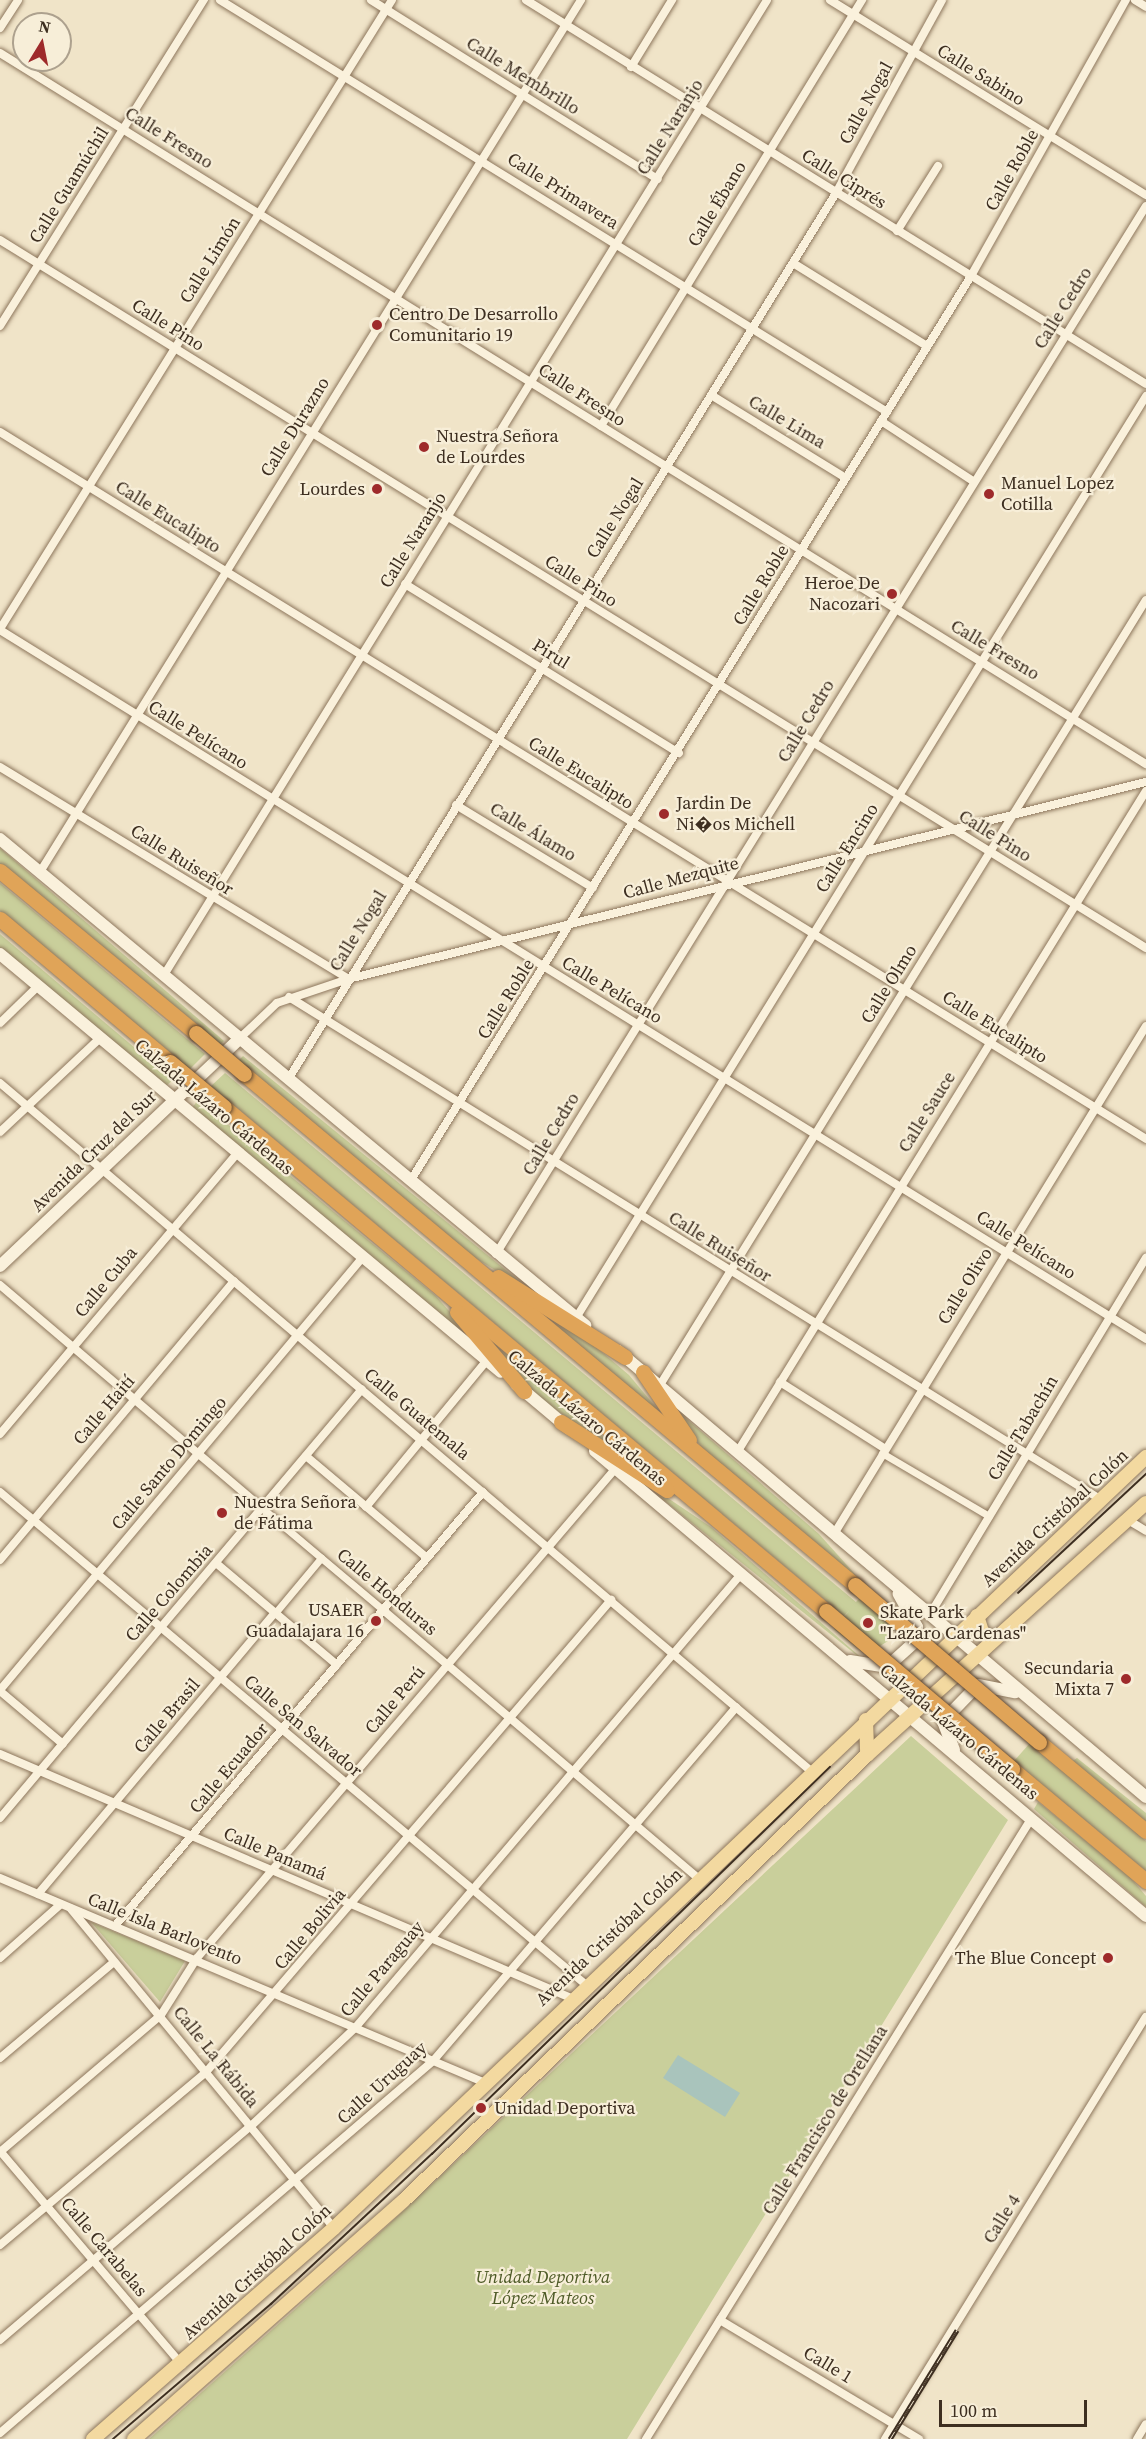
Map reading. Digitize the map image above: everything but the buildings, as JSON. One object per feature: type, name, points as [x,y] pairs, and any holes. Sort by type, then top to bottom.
[{"type":"highway","points":[[0,871],[1146,1831]]},
{"type":"highway","name":"Calzada Lázaro Cárdenas","points":[[0,920],[826,1611],[1142,1879]]},
{"type":"highway","points":[[446,1244],[625,1357]]},
{"type":"highway","points":[[430,1280],[524,1391]]},
{"type":"highway","points":[[644,1372],[699,1455]]},
{"type":"highway","points":[[561,1422],[720,1523]]},
{"type":"main road","points":[[0,839],[411,1180],[496,1254],[660,1385],[975,1656],[1146,1797]]},
{"type":"main road","name":"Calzada Lázaro Cárdenas","points":[[0,954],[742,1573],[1146,1916]]},
{"type":"main road","name":"Avenida Cruz del Sur","points":[[0,1266],[240,1038]]},
{"type":"main road","name":"Avenida Cristóbal Colón","points":[[93,2439],[182,2365],[334,2228],[585,1984],[1146,1457]]},
{"type":"main road","points":[[134,2439],[549,2066],[867,1755],[1146,1503]]},
{"type":"main road","points":[[841,1657],[887,1667],[915,1642],[917,1627],[896,1587]]},
{"type":"main road","points":[[977,1616],[983,1634],[995,1638]]},
{"type":"main road","points":[[956,1755],[943,1721],[978,1685],[993,1684],[1024,1696]]},
{"type":"main road","points":[[866,1720],[867,1755]]},
{"type":"street","points":[[0,28],[18,0]]},
{"type":"street","name":"Calle Guamúchil","points":[[0,326],[204,0]]},
{"type":"street","name":"Calle Primavera","points":[[220,0],[887,412]]},
{"type":"street","name":"Calle Membrillo","points":[[371,0],[658,179]]},
{"type":"street","name":"Calle Limón","points":[[0,630],[392,0]]},
{"type":"street","name":"Calle Ciprés","points":[[526,0],[1146,384]]},
{"type":"street","name":"Calle Durazno","points":[[40,872],[581,0]]},
{"type":"street","points":[[631,67],[672,0]]},
{"type":"street","name":"Calle Naranjo","points":[[164,975],[767,0]]},
{"type":"street","name":"Calle Sabino","points":[[830,0],[1146,195]]},
{"type":"street","name":"Calle Ébano","points":[[601,426],[862,0]]},
{"type":"street","name":"Calle Nogal","points":[[289,1078],[406,884],[836,193],[942,0]]},
{"type":"street","name":"Calle Roble","points":[[411,1180],[679,753],[971,276],[1126,0]]},
{"type":"street","points":[[1135,0],[1146,7]]},
{"type":"street","name":"Calle Fresno","points":[[0,53],[894,609],[983,659],[1146,764]]},
{"type":"street","points":[[897,231],[938,166]]},
{"type":"street","name":"Calle Cedro","points":[[496,1254],[637,1024],[728,882],[973,481],[1146,206]]},
{"type":"street","name":"Calle Pino","points":[[0,240],[811,744],[1146,948]]},
{"type":"street","points":[[793,263],[927,346]]},
{"type":"street","name":"Calle Lima","points":[[711,395],[846,478]]},
{"type":"street","name":"Calle Encino","points":[[576,1318],[1146,396]]},
{"type":"street","points":[[881,422],[973,481]]},
{"type":"street","name":"Calle Eucalipto","points":[[0,432],[813,936],[1146,1139]]},
{"type":"street","name":"Pirul","points":[[405,584],[679,753]]},
{"type":"street","name":"Calle Olmo","points":[[660,1385],[731,1274],[814,1133],[990,854],[1146,600]]},
{"type":"street","name":"Calle Pelícano","points":[[0,630],[406,884],[900,1185],[1146,1339]]},
{"type":"street","name":"Calle Ruiseñor","points":[[0,767],[348,979]]},
{"type":"street","name":"Calle Mezquite","points":[[240,1038],[289,997],[348,979],[502,942],[728,882],[1146,782]]},
{"type":"street","name":"Calle Sauce","points":[[738,1451],[813,1325],[1146,791]]},
{"type":"street","name":"Calle Álamo","points":[[456,805],[593,888]]},
{"type":"street","points":[[0,1023],[38,986]]},
{"type":"street","name":"Calle Ruiseñor","points":[[289,997],[813,1325],[1100,1499]]},
{"type":"street","name":"Calle Olivo","points":[[834,1534],[1005,1251],[1146,1026]]},
{"type":"street","points":[[0,1132],[100,1038]]},
{"type":"street","name":"Calle Guatemala","points":[[0,1083],[811,1772]]},
{"type":"street","name":"Calle Cuba","points":[[0,1434],[238,1152]]},
{"type":"street","name":"Calle Santo Domingo","points":[[0,1690],[363,1257]]},
{"type":"street","name":"Calle Tabachín","points":[[929,1616],[1146,1258]]},
{"type":"street","name":"Calle Haití","points":[[0,1560],[234,1281]]},
{"type":"street","name":"Calle Honduras","points":[[0,1285],[698,1878]]},
{"type":"street","points":[[366,1507],[487,1360]]},
{"type":"street","points":[[780,1383],[989,1516]]},
{"type":"street","name":"Calle Colombia","points":[[0,1818],[362,1389]]},
{"type":"street","points":[[306,1455],[427,1558]]},
{"type":"street","name":"Calle Perú","points":[[0,2151],[161,2015],[197,1958],[616,1468]]},
{"type":"street","name":"Calle San Salvador","points":[[0,1492],[585,1984]]},
{"type":"street","name":"Calle Ecuador","points":[[115,1926],[483,1492]]},
{"type":"street","points":[[1128,1520],[1146,1531]]},
{"type":"street","name":"Calle Brasil","points":[[38,1894],[321,1558]]},
{"type":"street","points":[[216,1563],[337,1665]]},
{"type":"street","name":"Calle Paraguay","points":[[0,2340],[251,2126],[355,2028],[742,1573]]},
{"type":"street","name":"Calle Bolivia","points":[[0,2245],[207,2071],[277,1995],[610,1600]]},
{"type":"street","points":[[0,1690],[63,1744]]},
{"type":"street","name":"Calle Uruguay","points":[[0,2433],[433,2061],[736,1707]]},
{"type":"street","name":"Calle Panamá","points":[[0,1755],[571,1998]]},
{"type":"street","name":"Calle Francisco de Orellana","points":[[646,2439],[1031,1819]]},
{"type":"street","name":"Calle Isla Barlovento","points":[[0,1878],[197,1958],[277,1995],[483,2082]]},
{"type":"street","points":[[0,1958],[61,1904]]},
{"type":"street","name":"Calle La Rábida","points":[[70,1908],[161,2015],[334,2228]]},
{"type":"street","points":[[0,2058],[114,1962]]},
{"type":"street","name":"Calle 4","points":[[885,2439],[1146,2017]]},
{"type":"street","name":"Calle Carabelas","points":[[0,2151],[182,2365]]},
{"type":"street","name":"Calle 1","points":[[720,2320],[919,2439]]},
{"type":"street","points":[[1137,2439],[1146,2424]]},
{"type":"green space","points":[[0,848],[224,1041],[219,1046],[0,867]]},
{"type":"green space","points":[[0,883],[205,1054],[189,1070],[0,911]]},
{"type":"green space","points":[[0,934],[173,1080],[166,1086],[0,949]]},
{"type":"green space","points":[[243,1056],[539,1297],[446,1240],[238,1061]]},
{"type":"green space","points":[[225,1073],[856,1602],[867,1590],[900,1618],[888,1641],[866,1655],[834,1629],[849,1611],[844,1616],[211,1086]]},
{"type":"green space","points":[[198,1100],[436,1296],[488,1356],[192,1108]]},
{"type":"green space","points":[[519,1299],[577,1331],[629,1375],[674,1429]]},
{"type":"green space","points":[[480,1331],[637,1466],[529,1391]]},
{"type":"green space","points":[[680,1413],[819,1534],[871,1592],[702,1449]]},
{"type":"green space","points":[[626,1470],[711,1527],[880,1674]]},
{"type":"green space","name":"Unidad Deportiva López Mateos","points":[[911,1736],[1008,1820],[627,2439],[149,2439],[356,2255]]},
{"type":"green space","points":[[1030,1743],[1146,1841],[1146,1871],[1014,1761]]},
{"type":"green space","points":[[1077,1758],[1146,1813],[1146,1824],[1071,1762]]},
{"type":"green space","points":[[1038,1802],[1130,1877],[1146,1896],[1146,1907],[1034,1809]]},
{"type":"green space","points":[[91,1922],[185,1961],[160,2002]]},
{"type":"water","points":[[678,2055],[740,2093],[725,2117],[663,2078]]},
{"type":"tram line","points":[[1018,1593],[1146,1474]]},
{"type":"tram line","points":[[113,2439],[271,2304],[432,2154],[830,1767]]},
{"type":"railway","points":[[890,2439],[957,2330]]},
{"type":"place","name":"Centro De Desarrollo Comunitario 19","points":[[377,325]]},
{"type":"place","name":"Nuestra Señora de Lourdes","points":[[424,447]]},
{"type":"place","name":"Lourdes","points":[[377,489]]},
{"type":"place","name":"Manuel Lopez Cotilla","points":[[989,494]]},
{"type":"place","name":"Heroe De Nacozari","points":[[892,594]]},
{"type":"place","name":"Jardin De Ni�os Michell","points":[[664,814]]},
{"type":"place","name":"Nuestra Señora de Fátima","points":[[222,1513]]},
{"type":"place","name":"USAER Guadalajara 16","points":[[376,1621]]},
{"type":"place","name":"Skate Park \"Lazaro Cardenas\"","points":[[868,1623]]},
{"type":"place","name":"Secundaria Mixta 7","points":[[1126,1679]]},
{"type":"place","name":"The Blue Concept","points":[[1108,1958]]},
{"type":"place","name":"Unidad Deportiva","points":[[481,2108]]}]
